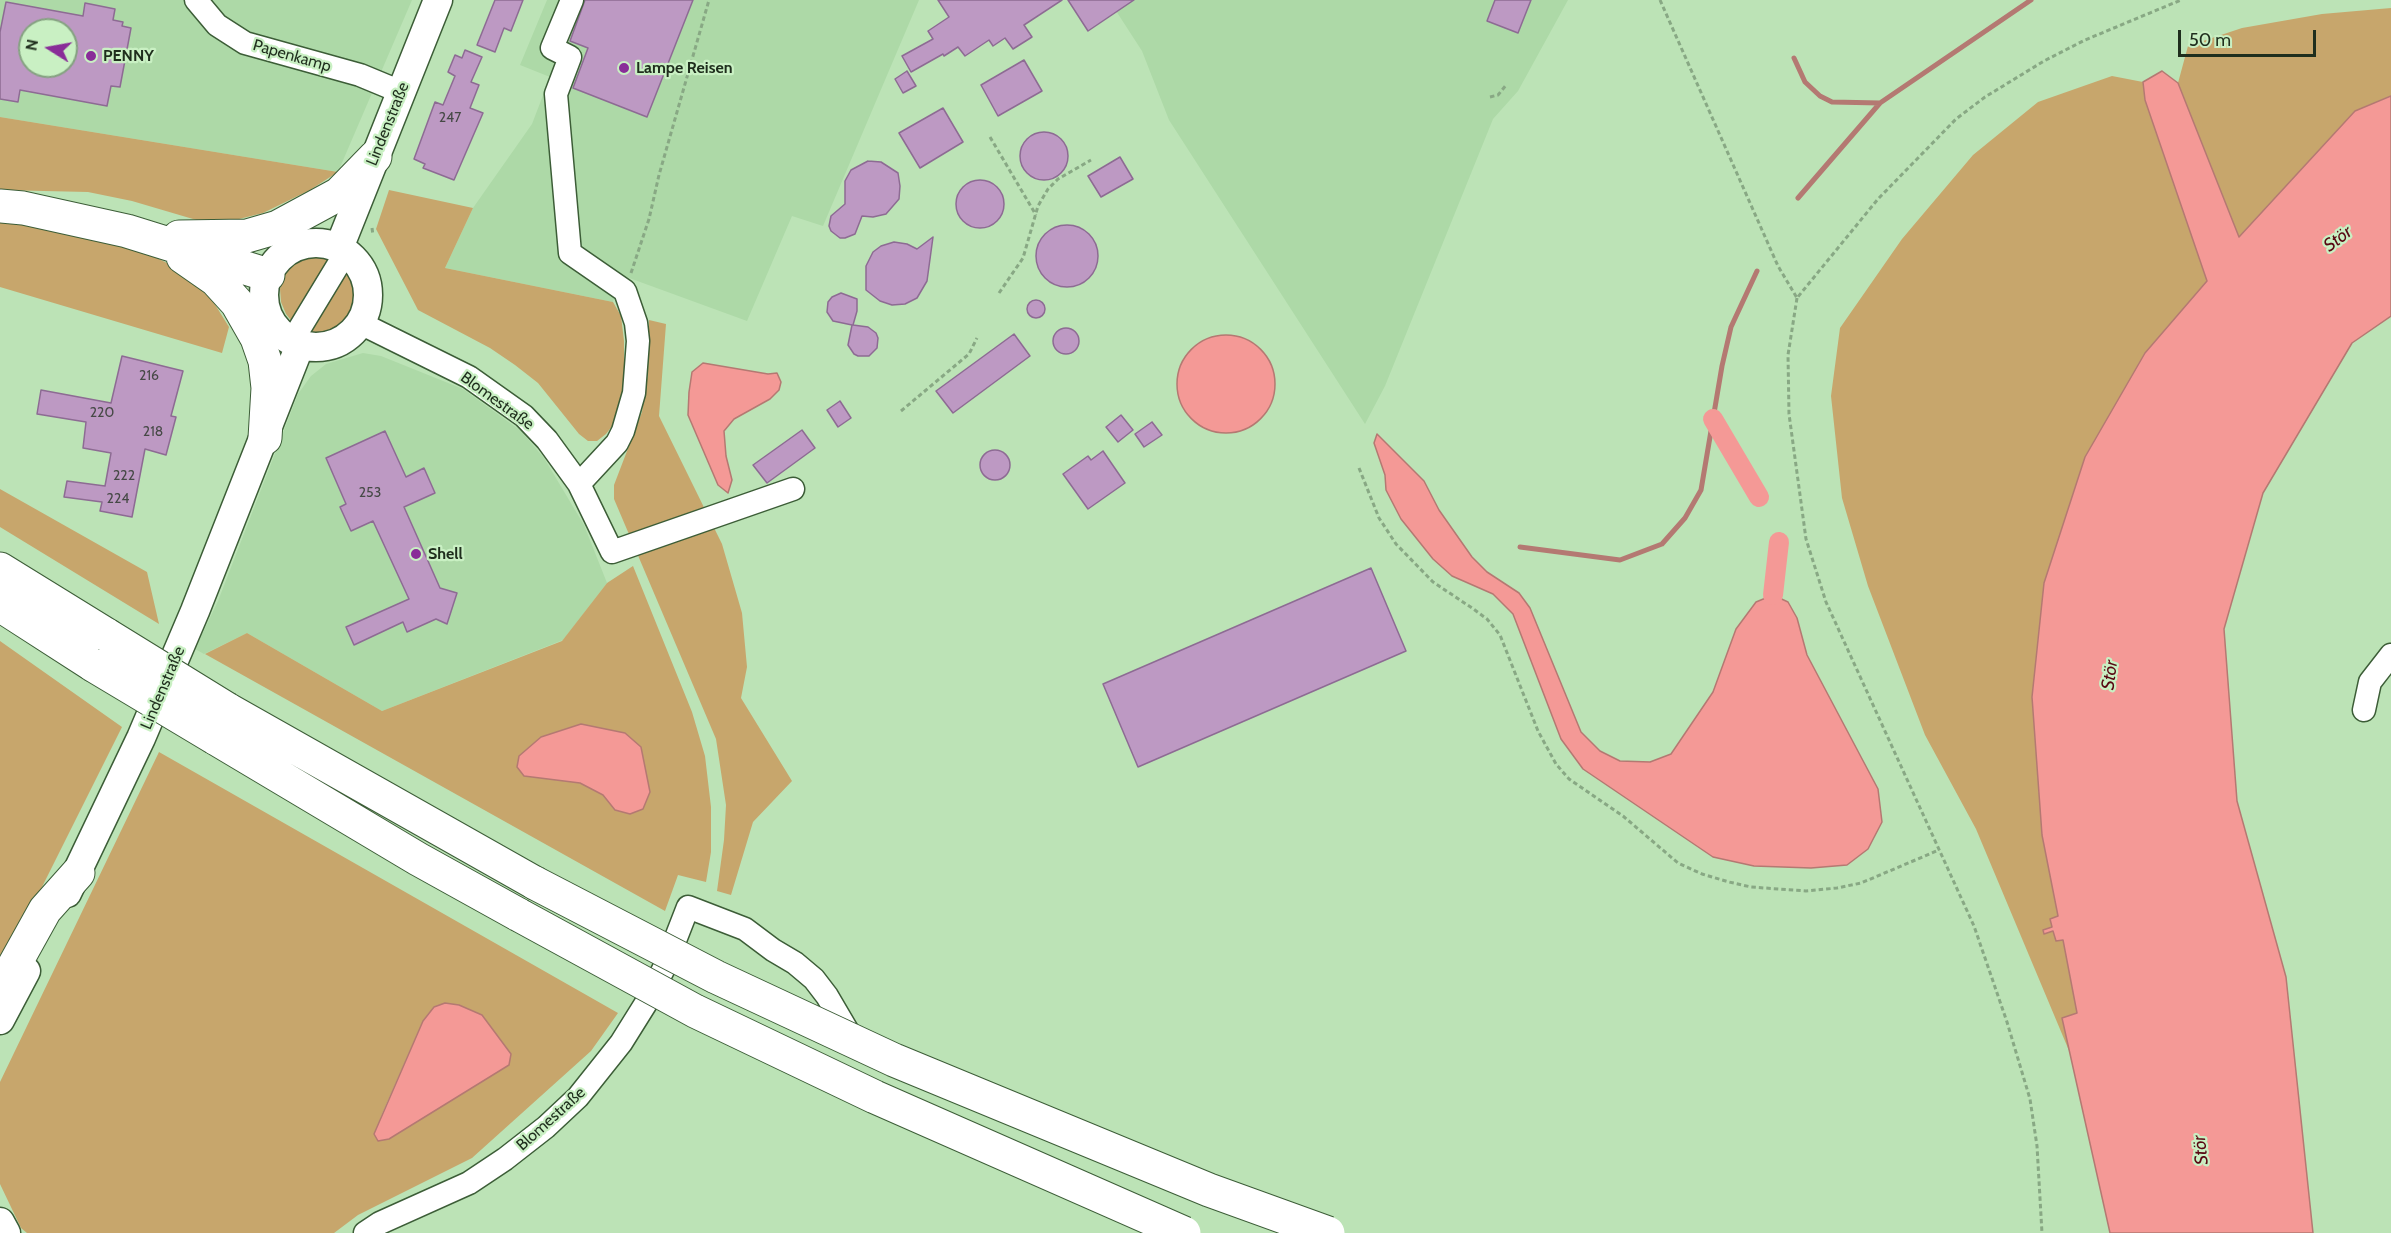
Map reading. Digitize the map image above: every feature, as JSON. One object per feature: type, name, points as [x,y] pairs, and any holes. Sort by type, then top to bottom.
[{"type":"highway","points":[[127,231],[184,238],[247,236],[278,227],[339,194],[375,157]]},
{"type":"highway","points":[[0,207],[22,208],[127,231],[268,275]]},
{"type":"highway","points":[[159,240],[216,280],[237,303],[248,320],[265,361],[268,388],[265,438]]},
{"type":"highway","points":[[0,569],[107,635],[221,724],[387,841],[695,1011],[875,1097],[1184,1233]]},
{"type":"highway","points":[[0,605],[93,665],[221,724],[716,977],[894,1060],[1209,1190],[1328,1233]]},
{"type":"highway","points":[[1,1008],[45,910],[78,873]]},
{"type":"main road","name":"Lindenstraße","points":[[342,250],[375,157],[438,0]]},
{"type":"main road","points":[[315,243],[342,250],[358,263],[365,277],[368,293],[367,309],[353,332],[334,344],[311,347],[296,343],[276,328],[267,309],[265,288],[268,275],[281,257],[303,245],[315,243]]},
{"type":"main road","name":"Lindenstraße","points":[[78,873],[172,666],[265,438],[296,343]]},
{"type":"main road","points":[[0,1046],[1,1008]]},
{"type":"main road","points":[[0,1222],[6,1233]]},
{"type":"street","name":"Papenkamp","points":[[196,0],[217,25],[245,43],[360,75],[401,92]]},
{"type":"street","points":[[572,0],[552,48],[570,57],[556,94],[570,253],[625,291],[636,323],[638,341],[638,365],[630,411],[617,443],[579,484]]},
{"type":"street","points":[[296,343],[342,250]]},
{"type":"street","name":"Blomestraße","points":[[360,323],[469,377],[524,416],[547,440],[579,484],[612,552],[793,489]]},
{"type":"street","points":[[2364,710],[2370,682],[2391,655]]},
{"type":"street","name":"Blomestraße","points":[[365,1233],[380,1223],[469,1183],[538,1133],[578,1097],[621,1043],[646,1003],[665,966],[688,908],[745,929],[814,979],[827,996],[863,1057],[1142,1176],[1294,1233]]},
{"type":"path","points":[[625,291],[649,219],[659,175],[709,0]]},
{"type":"path","points":[[1660,0],[1778,266],[1797,298]]},
{"type":"path","points":[[2042,1233],[2037,1146],[2030,1100],[2007,1022],[1974,926],[1827,602],[1806,539],[1789,414],[1788,355],[1797,298],[1878,199],[1956,119],[1985,97],[2044,61],[2085,40],[2181,0]]},
{"type":"path","points":[[1490,97],[1498,95],[1507,84]]},
{"type":"path","points":[[990,137],[1036,215]]},
{"type":"path","points":[[999,293],[1023,258],[1036,215],[1048,189],[1058,179],[1091,160]]},
{"type":"path","points":[[901,411],[969,354],[976,338]]},
{"type":"path","points":[[1359,468],[1379,518],[1396,544],[1433,582],[1487,619],[1500,635],[1538,731],[1556,764],[1569,779],[1623,816],[1678,862],[1702,874],[1751,887],[1806,891],[1861,883],[1939,850]]},
{"type":"shaded area","points":[[0,0],[412,0],[338,172],[0,117]]},
{"type":"shaded area","points":[[547,0],[919,0],[823,226],[792,216],[747,321],[621,275],[613,302],[445,268],[473,208],[532,124],[550,77],[520,65]]},
{"type":"shaded area","points":[[1109,0],[1568,0],[1518,91],[1493,119],[1385,386],[1365,424],[1169,120],[1142,51]]},
{"type":"shaded area","points":[[2391,8],[2391,96],[2355,111],[2239,237],[2178,83],[2188,46],[2242,28],[2322,14]]},
{"type":"shaded area","points":[[2112,76],[2143,82],[2145,100],[2207,281],[2145,353],[2044,583],[2032,697],[2042,835],[2058,916],[2052,927],[2043,930],[2053,931],[2056,941],[2063,940],[2077,1013],[2062,1018],[2070,1053],[1976,829],[1925,735],[1868,586],[1842,498],[1831,396],[1840,328],[1902,239],[1973,155],[2038,102]]},
{"type":"shaded area","points":[[0,117],[338,172],[310,190],[263,213],[239,219],[239,227],[210,224],[132,201],[88,192],[0,190]]},
{"type":"shaded area","points":[[389,190],[473,208],[445,268],[613,302],[621,316],[624,341],[624,388],[616,421],[606,434],[597,441],[588,441],[579,434],[538,383],[515,365],[490,348],[418,310],[376,229]]},
{"type":"shaded area","points":[[0,222],[66,227],[151,255],[185,272],[211,298],[229,327],[222,353],[0,287]]},
{"type":"shaded area","points":[[313,252],[338,255],[294,324],[286,314],[281,302],[280,289],[283,276],[290,265],[301,256]]},
{"type":"shaded area","points":[[349,263],[358,276],[362,290],[360,304],[354,316],[344,326],[332,332],[306,331]]},
{"type":"shaded area","points":[[649,320],[666,324],[659,416],[722,544],[742,613],[747,667],[741,698],[792,781],[753,822],[731,895],[717,891],[726,805],[716,739],[614,499],[614,485],[642,412],[648,373]]},
{"type":"shaded area","name":"Shell","points":[[363,353],[381,356],[463,389],[521,431],[544,458],[584,525],[607,583],[563,640],[382,711],[247,633],[204,654],[195,649],[218,601],[298,394],[311,376],[326,364]]},
{"type":"shaded area","points":[[0,489],[147,572],[159,624],[0,527]]},
{"type":"shaded area","points":[[633,566],[692,712],[705,756],[711,807],[711,852],[706,882],[678,875],[665,911],[205,654],[247,633],[382,711],[562,641],[607,583]],"holes":[[[581,724],[615,810],[603,795],[580,783],[541,737]]]},
{"type":"shaded area","points":[[0,641],[122,727],[0,971]]},
{"type":"shaded area","points":[[159,752],[618,1013],[591,1051],[472,1158],[358,1215],[334,1233],[27,1233],[21,1228],[0,1184],[0,1082]],"holes":[[[434,1007],[379,1121],[423,1021]]]},
{"type":"water","name":"Stör","points":[[2162,71],[2178,83],[2239,237],[2355,111],[2391,96],[2391,316],[2352,343],[2263,493],[2224,629],[2237,801],[2286,977],[2313,1233],[2110,1233],[2062,1018],[2077,1013],[2063,940],[2056,941],[2053,931],[2044,934],[2043,930],[2052,927],[2050,919],[2058,916],[2042,835],[2032,697],[2044,583],[2085,457],[2145,353],[2207,281],[2145,100],[2143,82]]},
{"type":"water","points":[[1226,335],[1245,338],[1261,349],[1272,365],[1275,384],[1272,403],[1261,419],[1245,430],[1226,433],[1207,430],[1191,419],[1180,403],[1177,384],[1180,365],[1191,349],[1207,338]]},
{"type":"water","points":[[703,363],[768,374],[777,373],[781,382],[779,390],[770,399],[734,419],[724,431],[726,456],[732,480],[728,493],[718,485],[688,415],[692,372]]},
{"type":"water","points":[[1377,434],[1424,481],[1439,510],[1472,557],[1487,572],[1519,593],[1530,608],[1581,732],[1600,751],[1620,761],[1650,762],[1671,754],[1713,692],[1736,629],[1756,602],[1773,595],[1788,602],[1797,618],[1807,655],[1878,789],[1882,822],[1868,849],[1847,865],[1811,868],[1754,866],[1713,857],[1583,769],[1561,739],[1513,614],[1493,594],[1452,576],[1433,559],[1401,519],[1386,490],[1385,475],[1374,443]]},
{"type":"water","points":[[581,724],[625,733],[641,747],[650,792],[643,809],[630,814],[615,810],[603,795],[580,783],[524,776],[517,767],[519,756],[541,737]]},
{"type":"water","points":[[445,1003],[459,1005],[482,1015],[511,1054],[509,1065],[389,1139],[378,1141],[374,1134],[423,1021],[434,1007]]},
{"type":"building","points":[[495,0],[523,0],[511,31],[504,28],[495,52],[477,45]]},
{"type":"building","name":"Lampe Reisen","points":[[585,0],[693,0],[647,117],[573,88],[588,48],[570,41]]},
{"type":"building","points":[[938,0],[1062,0],[1024,25],[1032,37],[1013,49],[1005,38],[993,46],[989,40],[965,56],[958,47],[911,72],[902,56],[933,39],[928,31],[949,17]]},
{"type":"building","points":[[1068,0],[1134,0],[1088,31]]},
{"type":"building","points":[[1495,0],[1531,0],[1518,33],[1487,21]]},
{"type":"building","name":"PENNY","points":[[6,2],[83,16],[85,3],[115,9],[113,20],[123,22],[122,26],[131,28],[120,87],[111,86],[107,106],[20,90],[18,102],[0,99],[0,32]]},
{"type":"building","points":[[465,50],[482,57],[471,82],[479,85],[470,108],[483,113],[454,180],[423,168],[425,164],[414,159],[435,102],[443,105],[455,76],[448,72],[455,55],[462,58]]},
{"type":"building","points":[[1024,60],[1042,91],[998,116],[981,85]]},
{"type":"building","points":[[907,71],[916,86],[903,93],[895,79]]},
{"type":"building","points":[[943,108],[963,142],[920,168],[899,133]]},
{"type":"building","points":[[1044,132],[1061,139],[1068,156],[1061,173],[1044,180],[1027,173],[1020,156],[1027,139]]},
{"type":"building","points":[[1120,157],[1133,179],[1101,197],[1088,176]]},
{"type":"building","points":[[868,161],[881,162],[898,173],[899,199],[886,214],[873,217],[862,216],[855,234],[840,238],[831,231],[829,226],[831,216],[845,204],[845,181],[851,170]]},
{"type":"building","points":[[980,180],[997,187],[1004,204],[997,221],[980,228],[963,221],[956,204],[963,187]]},
{"type":"building","points":[[1067,225],[1079,227],[1089,234],[1096,244],[1098,256],[1096,268],[1089,278],[1079,285],[1067,287],[1055,285],[1045,278],[1038,268],[1036,256],[1038,244],[1045,234],[1055,227]]},
{"type":"building","points":[[933,237],[927,281],[917,298],[905,304],[892,305],[880,301],[866,290],[866,266],[873,252],[881,246],[894,242],[907,244],[917,249]]},
{"type":"building","points":[[841,293],[857,299],[857,311],[853,325],[868,327],[876,333],[877,348],[869,356],[854,354],[848,345],[852,325],[833,321],[827,312],[828,302],[832,297]]},
{"type":"building","points":[[1036,300],[1042,303],[1045,309],[1042,315],[1036,318],[1030,315],[1027,309],[1030,303]]},
{"type":"building","points":[[1066,328],[1075,332],[1079,341],[1075,350],[1066,354],[1057,350],[1053,341],[1057,332]]},
{"type":"building","points":[[1014,334],[1030,356],[953,413],[936,391]]},
{"type":"building","points":[[122,356],[183,371],[171,416],[176,417],[166,455],[145,449],[132,517],[100,511],[102,502],[64,497],[67,481],[105,486],[111,453],[83,448],[86,422],[37,414],[41,390],[111,403]]},
{"type":"building","points":[[840,401],[851,418],[838,427],[827,410]]},
{"type":"building","points":[[1121,415],[1133,430],[1118,442],[1106,427]]},
{"type":"building","points":[[1152,422],[1162,435],[1144,447],[1135,434]]},
{"type":"building","points":[[802,430],[815,448],[767,483],[753,465]]},
{"type":"building","points":[[385,431],[406,477],[424,468],[435,493],[404,507],[440,588],[457,593],[447,624],[436,619],[407,632],[403,622],[354,645],[346,627],[409,599],[373,521],[351,531],[340,507],[346,504],[326,458]]},
{"type":"building","points":[[995,450],[1006,454],[1010,465],[1006,476],[995,480],[984,476],[980,465],[984,454]]},
{"type":"building","points":[[1103,451],[1125,483],[1088,509],[1063,474],[1088,456],[1091,460]]},
{"type":"building","points":[[1371,568],[1406,651],[1138,767],[1103,684]]},
{"type":"waterway","points":[[1794,58],[1805,82],[1820,96],[1832,102],[1880,103],[2031,0]]},
{"type":"waterway","points":[[1798,198],[1880,103]]},
{"type":"waterway","points":[[1520,547],[1620,560],[1662,544],[1685,518],[1701,490],[1731,327],[1757,271]]},
{"type":"waterway","points":[[1713,419],[1759,497]]},
{"type":"waterway","points":[[1773,595],[1779,542]]},
{"type":"place","name":"PENNY","points":[[91,56]]},
{"type":"place","name":"Lampe Reisen","points":[[624,68]]},
{"type":"place","name":"Shell","points":[[416,554]]}]
